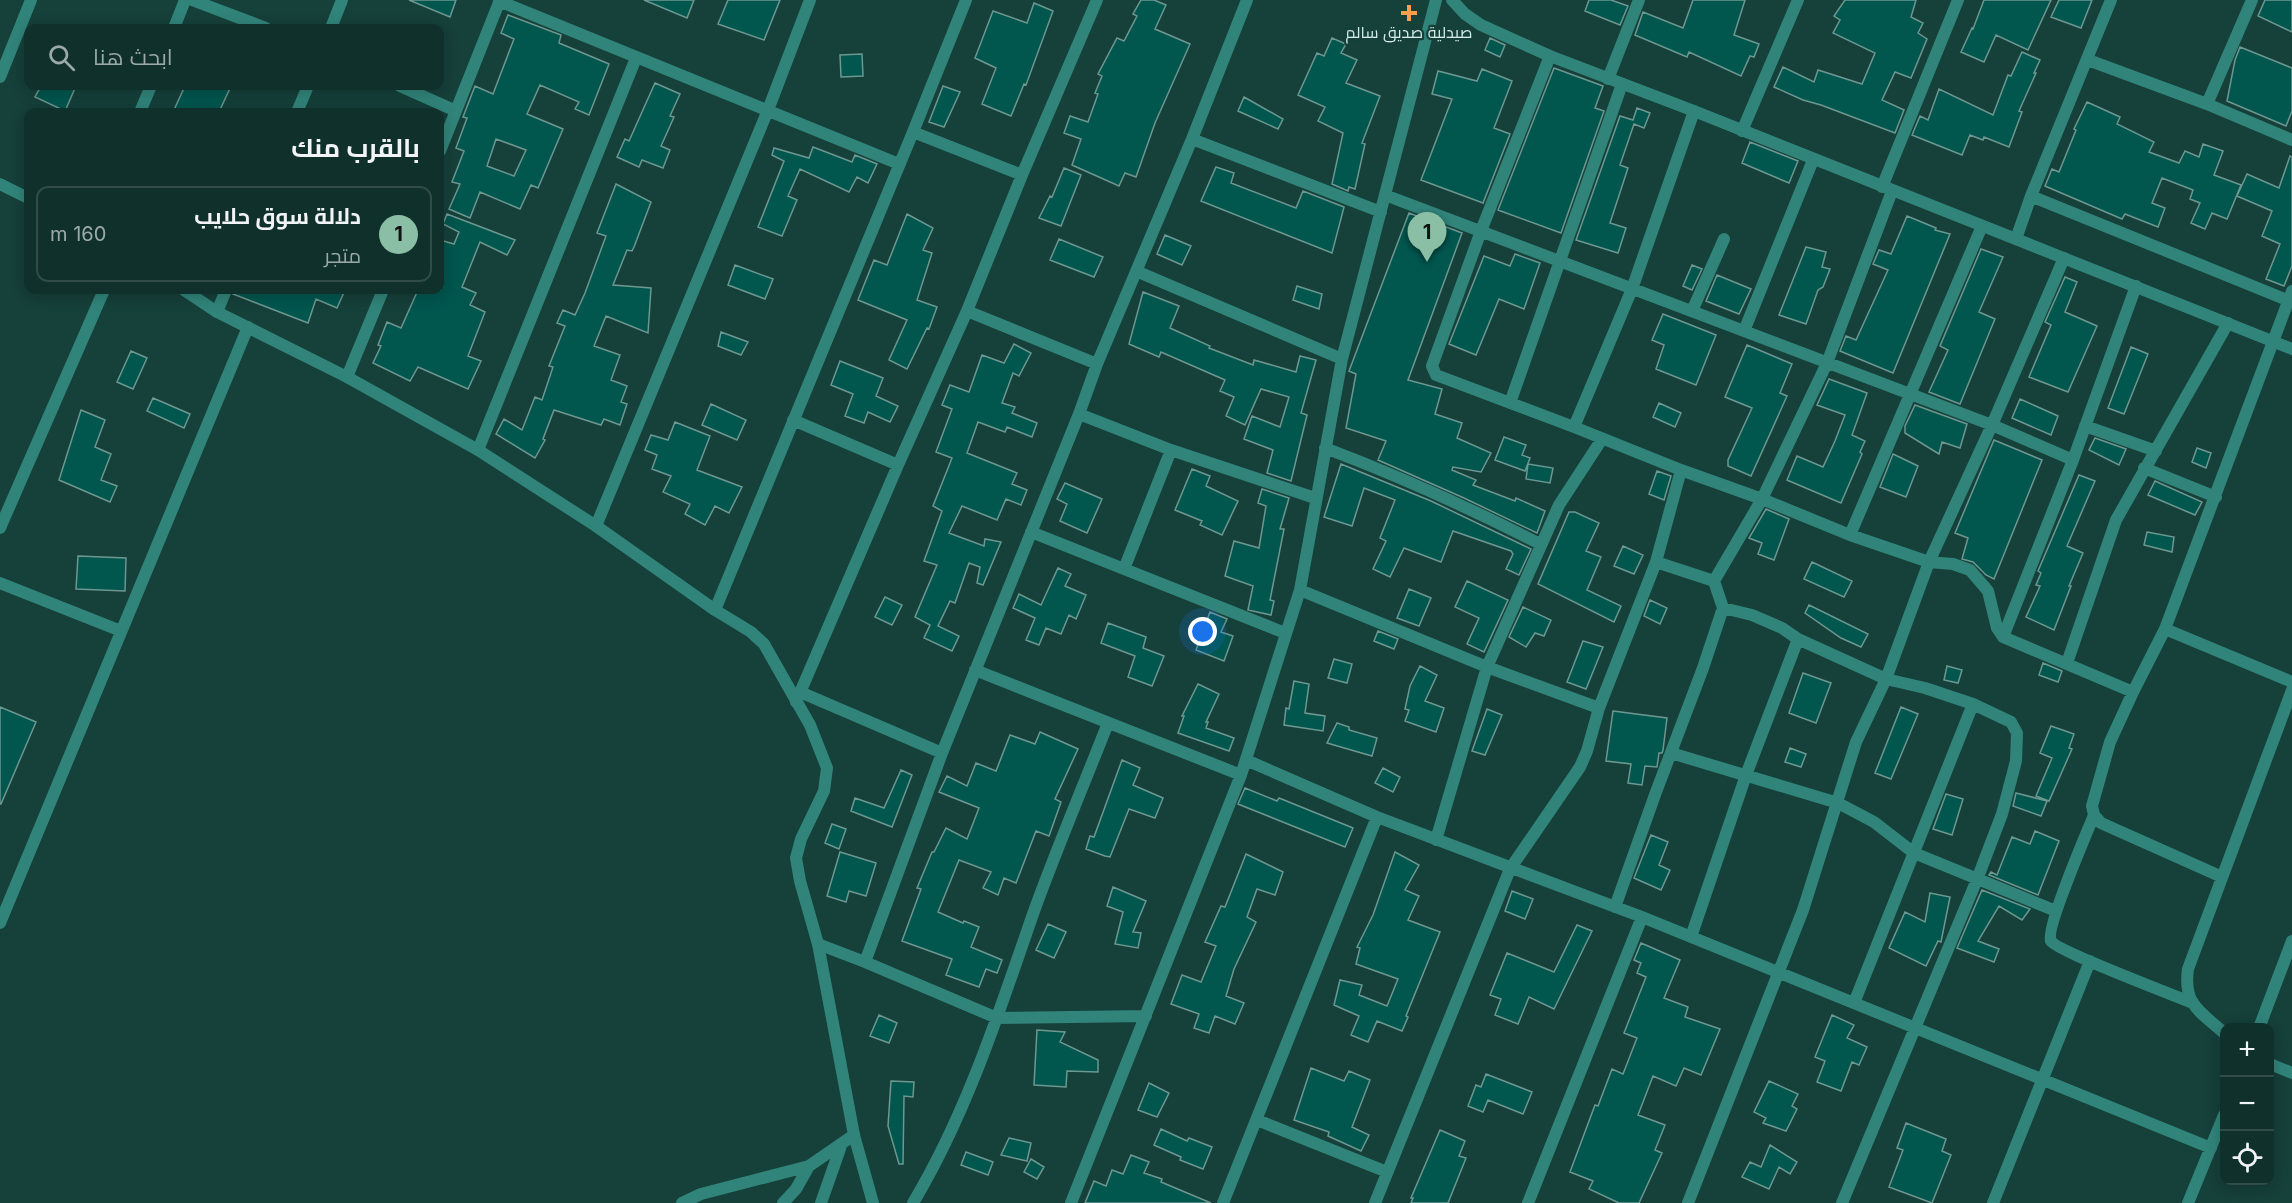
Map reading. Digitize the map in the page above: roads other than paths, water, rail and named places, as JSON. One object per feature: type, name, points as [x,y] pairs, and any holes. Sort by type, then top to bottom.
[{"type":"street","points":[[0,77],[31,0]]},
{"type":"street","points":[[176,24],[185,0]]},
{"type":"street","points":[[192,0],[255,24]]},
{"type":"street","points":[[333,24],[342,0]]},
{"type":"street","points":[[596,526],[768,110],[810,0]]},
{"type":"street","points":[[714,610],[966,0]]},
{"type":"street","points":[[798,697],[967,311],[1097,0]]},
{"type":"street","points":[[865,962],[942,753],[1097,364],[1192,139],[1247,0]]},
{"type":"street","points":[[1071,1203],[1241,775],[1300,590],[1342,359],[1436,0]]},
{"type":"street","points":[[1452,0],[1465,14],[1481,25],[1550,56],[2292,349]]},
{"type":"street","points":[[1608,79],[1639,0]]},
{"type":"street","points":[[1742,130],[1798,0]]},
{"type":"street","points":[[1616,907],[1703,668],[1722,608],[1714,581],[1762,499],[1827,363],[1887,189],[1958,0]]},
{"type":"street","points":[[2016,239],[2031,196],[2111,0]]},
{"type":"street","points":[[2207,105],[2252,0]]},
{"type":"street","points":[[444,141],[500,1],[899,164]]},
{"type":"street","points":[[1550,56],[1481,231],[1432,366],[1436,375],[1762,499],[1850,535],[1929,562],[1953,564],[1970,570],[1988,591],[1997,628],[2003,637],[2133,692]]},
{"type":"street","points":[[477,450],[636,58]]},
{"type":"street","points":[[2088,60],[2292,140]]},
{"type":"street","points":[[1510,403],[1622,84]]},
{"type":"street","points":[[142,108],[149,90]]},
{"type":"street","points":[[299,108],[306,90]]},
{"type":"street","points":[[409,90],[456,111]]},
{"type":"street","points":[[1574,427],[1632,288],[1694,111]]},
{"type":"street","points":[[913,132],[1022,175]]},
{"type":"street","points":[[1192,139],[1381,212]]},
{"type":"street","points":[[1744,331],[1814,160]]},
{"type":"street","points":[[0,184],[24,196]]},
{"type":"street","points":[[1385,195],[1992,425],[2073,460]]},
{"type":"street","points":[[2031,196],[2291,298],[2165,629],[2110,742],[2092,806],[2094,815],[2101,824],[2222,877]]},
{"type":"street","points":[[1850,535],[1982,226]]},
{"type":"street","points":[[1692,311],[1724,239]]},
{"type":"street","points":[[1688,1203],[1819,865],[1856,742],[1886,679],[1929,562],[1992,425],[2064,258]]},
{"type":"street","points":[[1136,271],[1342,359]]},
{"type":"street","points":[[2003,637],[2073,460],[2136,286]]},
{"type":"street","points":[[0,528],[102,294]]},
{"type":"street","points":[[190,294],[218,312],[347,377],[477,450],[596,526],[714,610],[751,632],[764,644],[798,697],[826,768],[824,790],[801,839],[796,858],[800,881],[818,944],[854,1135],[873,1203]]},
{"type":"street","points":[[218,312],[225,294]]},
{"type":"street","points":[[347,377],[381,294]]},
{"type":"street","points":[[967,311],[1097,364]]},
{"type":"street","points":[[2067,663],[2116,520],[2228,323]]},
{"type":"street","points":[[0,923],[248,327]]},
{"type":"street","points":[[1079,414],[1171,450],[1315,498]]},
{"type":"street","points":[[793,420],[898,465]]},
{"type":"street","points":[[2085,426],[2156,451]]},
{"type":"street","points":[[1436,840],[1487,667],[1559,505],[1602,439]]},
{"type":"street","points":[[1325,448],[1392,473],[1459,503],[1540,544]]},
{"type":"street","points":[[1124,569],[1171,450]]},
{"type":"street","points":[[2144,468],[2216,497]]},
{"type":"street","points":[[1375,1203],[1510,869],[1580,767],[1587,751],[1599,708],[1656,562],[1681,470]]},
{"type":"street","points":[[1030,532],[1285,633]]},
{"type":"street","points":[[1656,562],[1714,581]]},
{"type":"street","points":[[0,582],[121,631]]},
{"type":"street","points":[[1300,590],[1487,667],[1599,708]]},
{"type":"street","points":[[1722,608],[1752,615],[1782,628],[1798,639],[1886,679],[1925,688],[1973,704],[2011,722],[2017,733],[2018,746],[2002,814],[1842,1203]]},
{"type":"street","points":[[2165,629],[2292,682]]},
{"type":"street","points":[[1691,937],[1746,775],[1798,639]]},
{"type":"street","points":[[975,670],[1241,775]]},
{"type":"street","points":[[2190,1002],[2186,979],[2191,956],[2292,690]]},
{"type":"street","points":[[798,697],[942,753]]},
{"type":"street","points":[[1854,1003],[1973,704]]},
{"type":"street","points":[[913,1203],[953,1124],[997,1018],[1041,893],[1108,723]]},
{"type":"street","points":[[1671,753],[1838,803],[1874,822],[1914,853],[1978,877],[2056,911]]},
{"type":"street","points":[[1246,760],[1377,817],[1642,917],[2211,1148]]},
{"type":"street","points":[[2094,815],[2056,911],[2049,933],[2051,941],[2056,946],[2090,961],[2190,1002],[2220,1029]]},
{"type":"street","points":[[1223,1203],[1377,817]]},
{"type":"street","points":[[1528,1203],[1642,917]]},
{"type":"street","points":[[2261,1023],[2292,941]]},
{"type":"street","points":[[818,944],[997,1018],[1146,1016]]},
{"type":"street","points":[[1993,1203],[2090,961]]},
{"type":"street","points":[[2274,1066],[2292,1073]]},
{"type":"street","points":[[1257,1120],[1387,1172]]},
{"type":"street","points":[[2188,1203],[2220,1124]]},
{"type":"street","points":[[682,1203],[701,1194],[809,1166],[854,1135]]},
{"type":"street","points":[[820,1203],[828,1188],[841,1146]]},
{"type":"street","points":[[783,1203],[796,1189],[809,1166]]},
{"type":"place","name":"صيدلية صديق سالم","points":[[1409,13]]},
{"type":"place","name":"دلالة سوق حلايب","points":[[1427,262]]}]
